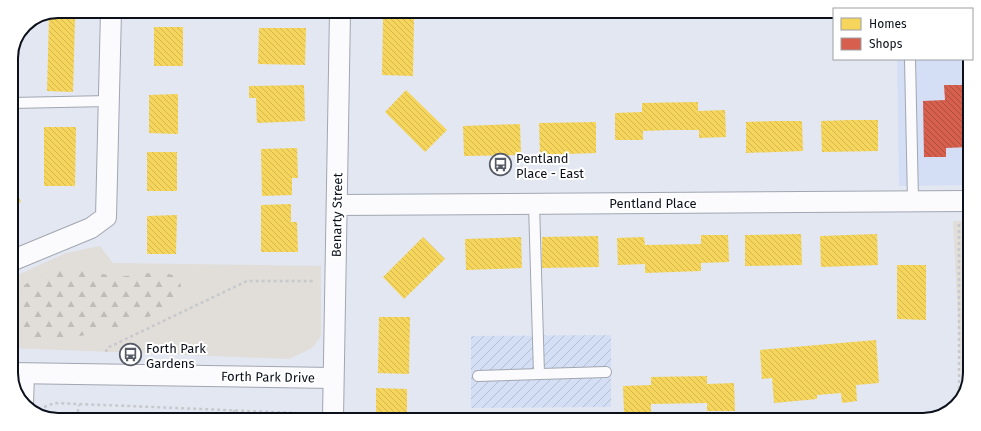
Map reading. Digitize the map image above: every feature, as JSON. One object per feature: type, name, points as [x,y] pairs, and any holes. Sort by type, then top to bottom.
[{"type":"street","points":[[18,258],[91,228],[106,217],[111,18]]},
{"type":"street","name":"Benarty Street","points":[[333,413],[340,18]]},
{"type":"street","name":"Pentland Place","points":[[337,205],[963,201]]},
{"type":"street","name":"Forth Park Drive","points":[[18,374],[333,378]]},
{"type":"lane","points":[[910,60],[914,201]]},
{"type":"lane","points":[[18,103],[109,101]]},
{"type":"lane","points":[[534,204],[539,374]]},
{"type":"lane","points":[[478,376],[606,372]]},
{"type":"path","points":[[959,390],[963,241]]},
{"type":"path","points":[[106,354],[107,348],[247,281],[318,281]]},
{"type":"path","points":[[42,410],[44,407],[55,403],[296,413]]},
{"type":"path","points":[[77,413],[79,405]]},
{"type":"shaded area","points":[[897,60],[963,60],[963,185],[899,186]]},
{"type":"shaded area","points":[[611,335],[611,407],[471,408],[471,336]]},
{"type":"green space","points":[[953,221],[963,221],[963,374],[961,384]]},
{"type":"green space","points":[[100,246],[113,263],[321,266],[321,336],[312,348],[289,359],[18,348],[18,275],[66,253]]},
{"type":"green space","points":[[58,268],[84,270],[117,277],[158,272],[178,276],[181,286],[162,310],[144,319],[88,334],[61,339],[46,339],[18,335],[18,289]]},
{"type":"building: Homes","points":[[49,19],[75,19],[73,92],[47,91]]},
{"type":"building: Homes","points":[[383,19],[414,19],[413,76],[382,75]]},
{"type":"building: Homes","points":[[154,27],[183,27],[183,66],[154,66]]},
{"type":"building: Homes","points":[[259,28],[306,28],[305,65],[258,64]]},
{"type":"building: Homes","points":[[304,85],[305,121],[257,123],[256,98],[249,98],[249,86]]},
{"type":"building: Homes","points":[[406,90],[447,130],[425,152],[385,112]]},
{"type":"building: Homes","points":[[178,94],[178,134],[149,133],[149,95]]},
{"type":"building: Homes","points":[[698,102],[698,111],[725,110],[726,137],[699,138],[699,130],[671,130],[643,131],[643,140],[615,140],[615,113],[642,112],[642,103]]},
{"type":"building: Homes","points":[[878,120],[878,151],[822,152],[821,121]]},
{"type":"building: Homes","points":[[802,121],[803,151],[746,153],[746,122]]},
{"type":"building: Homes","points":[[596,122],[596,153],[540,155],[539,123]]},
{"type":"building: Homes","points":[[520,124],[521,155],[464,156],[463,126]]},
{"type":"building: Homes","points":[[44,127],[76,127],[75,186],[44,186]]},
{"type":"building: Homes","points":[[297,148],[298,178],[292,178],[292,195],[262,196],[261,149]]},
{"type":"building: Homes","points":[[147,152],[177,152],[177,191],[147,191]]},
{"type":"building: Homes","points":[[18,196],[21,202],[18,204]]},
{"type":"building: Homes","points":[[291,204],[291,222],[297,222],[298,252],[261,252],[261,205]]},
{"type":"building: Homes","points":[[177,215],[176,254],[147,254],[147,216]]},
{"type":"building: Homes","points":[[801,234],[802,265],[745,266],[745,235]]},
{"type":"building: Homes","points":[[877,234],[878,265],[821,267],[820,236]]},
{"type":"building: Homes","points":[[701,235],[728,235],[729,262],[701,263],[701,271],[645,273],[645,264],[618,265],[617,238],[644,237],[645,245],[701,244]]},
{"type":"building: Homes","points":[[598,236],[599,267],[542,268],[542,237]]},
{"type":"building: Homes","points":[[423,237],[445,259],[404,299],[383,277]]},
{"type":"building: Homes","points":[[521,237],[522,268],[466,270],[465,239]]},
{"type":"building: Homes","points":[[897,265],[926,265],[926,320],[897,319]]},
{"type":"building: Homes","points":[[379,317],[410,317],[409,374],[378,373]]},
{"type":"building: Homes","points":[[876,340],[879,383],[856,385],[857,401],[842,403],[841,393],[817,395],[817,399],[774,403],[772,378],[762,379],[760,350]]},
{"type":"building: Homes","points":[[707,376],[707,384],[734,383],[735,411],[707,411],[707,403],[651,404],[651,413],[624,413],[623,386],[651,385],[651,377]]},
{"type":"building: Homes","points":[[376,388],[407,389],[407,413],[376,413]]},
{"type":"building: Shops","points":[[944,85],[963,85],[963,147],[946,148],[946,157],[924,157],[923,101],[945,100]]},
{"type":"place","name":"Pentland Place - East","points":[[500,165]]},
{"type":"place","name":"Forth Park Gardens","points":[[131,355]]}]
